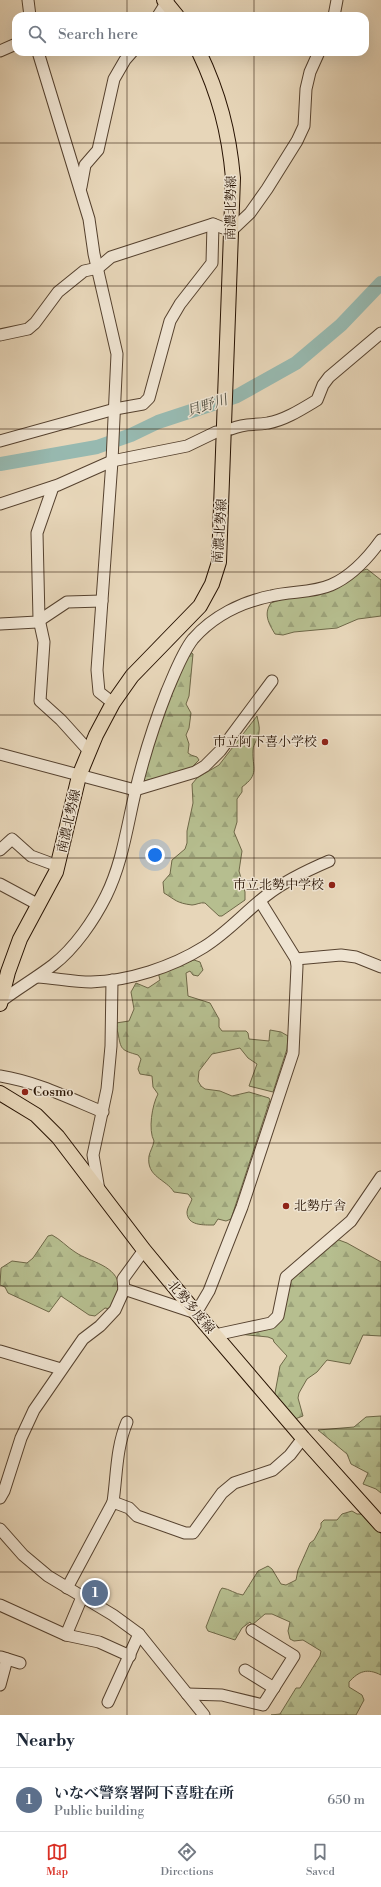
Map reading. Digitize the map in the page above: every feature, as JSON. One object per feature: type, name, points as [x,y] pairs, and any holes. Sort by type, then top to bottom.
[{"type":"main road","points":[[166,1],[174,12]]},
{"type":"main road","name":"南濃北勢線","points":[[0,1000],[13,955],[22,934],[39,905],[58,866],[79,776],[89,751],[114,703],[143,664],[193,616],[212,584],[219,562],[233,178],[229,138],[224,115],[201,56]]},
{"type":"main road","name":"北勢多度線","points":[[0,1093],[36,1115],[58,1137],[144,1250],[196,1313],[303,1438],[381,1525]]},
{"type":"street","points":[[28,0],[30,12]]},
{"type":"street","points":[[335,12],[337,0]]},
{"type":"street","points":[[160,12],[166,1]]},
{"type":"street","points":[[0,51],[12,46]]},
{"type":"street","points":[[39,56],[89,219],[94,254],[117,354],[112,462],[97,670],[97,688],[102,696],[114,703]]},
{"type":"street","points":[[80,188],[85,165],[98,150],[114,79],[128,56]]},
{"type":"street","points":[[0,335],[28,329],[35,323],[58,292],[84,271],[98,268],[111,257],[213,224],[231,231],[250,212],[267,189],[302,131],[304,126],[306,89],[318,56]]},
{"type":"street","points":[[0,441],[115,408],[143,404],[150,398],[170,321],[180,304],[212,263],[213,224]]},
{"type":"street","points":[[0,504],[53,487],[112,462],[187,446],[224,428],[243,424],[267,424],[279,420],[317,400],[323,385],[329,377],[381,333]]},
{"type":"street","points":[[53,487],[37,533],[39,619],[44,642],[40,701],[61,720],[89,751]]},
{"type":"street","points":[[0,1000],[37,977],[54,964],[68,950],[93,918],[106,895],[117,871],[135,790],[154,727],[172,678],[192,640],[203,629],[223,614],[239,605],[271,596],[331,585],[356,569],[381,540]]},
{"type":"street","points":[[0,624],[37,622],[39,619],[67,602],[102,601]]},
{"type":"street","points":[[0,754],[135,790],[195,772],[205,766],[220,750],[272,681]]},
{"type":"street","points":[[0,850],[12,838],[31,856],[58,866]]},
{"type":"street","points":[[37,977],[66,981],[92,982],[112,980],[146,972],[172,963],[204,947],[260,901],[286,882],[329,861]]},
{"type":"street","points":[[0,884],[39,905]]},
{"type":"street","points":[[124,1289],[196,1313],[209,1291],[242,1206],[293,1053],[297,966],[296,959],[260,901]]},
{"type":"street","points":[[296,959],[341,955],[356,957],[381,967]]},
{"type":"street","points":[[99,1191],[93,1155],[108,1089],[111,1046],[112,980]]},
{"type":"street","points":[[0,1076],[27,1082],[52,1090],[103,1112]]},
{"type":"street","points":[[215,1335],[271,1323],[278,1316],[286,1277],[351,1221],[381,1177]]},
{"type":"street","points":[[0,1498],[24,1431],[34,1410],[83,1339],[100,1326],[115,1310],[124,1289],[124,1279],[144,1250]]},
{"type":"street","points":[[0,1351],[61,1369]]},
{"type":"street","points":[[67,1588],[114,1502],[116,1464],[122,1443],[121,1437],[127,1422]]},
{"type":"street","points":[[114,1502],[129,1508],[137,1516],[185,1533],[193,1533],[222,1493],[234,1483],[273,1470],[290,1455],[303,1438]]},
{"type":"street","points":[[0,1529],[35,1566],[139,1634],[204,1715]]},
{"type":"street","points":[[66,1635],[82,1596]]},
{"type":"street","points":[[0,1605],[66,1635],[99,1642],[130,1656]]},
{"type":"street","points":[[187,1694],[222,1695],[264,1704],[294,1656],[252,1630]]},
{"type":"street","points":[[108,1702],[139,1634]]},
{"type":"street","points":[[0,1685],[3,1658],[20,1663]]},
{"type":"street","points":[[245,1670],[274,1688]]},
{"type":"green space","points":[[367,569],[381,580],[381,616],[358,619],[337,628],[294,632],[283,635],[275,634],[269,623],[267,615],[267,611],[271,603]]},
{"type":"green space","points":[[190,652],[193,654],[189,696],[186,704],[191,713],[189,728],[186,735],[189,744],[188,753],[197,757],[199,760],[190,769],[141,782],[168,698]]},
{"type":"green space","points":[[257,716],[259,730],[253,748],[254,770],[251,778],[242,787],[242,792],[237,799],[237,822],[234,832],[242,851],[239,871],[245,892],[245,900],[222,916],[219,916],[205,903],[192,905],[183,903],[164,893],[163,882],[170,874],[172,860],[185,849],[187,843],[187,831],[193,803],[192,784],[197,778],[219,765]]},
{"type":"green space","points":[[194,960],[200,962],[203,970],[198,976],[193,975],[190,971],[186,973],[188,996],[210,1003],[219,1019],[219,1027],[222,1031],[246,1031],[249,1039],[269,1041],[270,1030],[281,1032],[288,1036],[287,1049],[273,1092],[249,1086],[257,1064],[248,1058],[240,1048],[212,1054],[199,1071],[198,1081],[205,1089],[220,1091],[232,1096],[249,1092],[269,1098],[270,1100],[231,1219],[226,1221],[218,1219],[214,1225],[197,1224],[190,1220],[187,1212],[192,1199],[188,1194],[174,1192],[153,1173],[151,1169],[149,1156],[154,1141],[151,1131],[151,1124],[154,1104],[158,1094],[153,1087],[152,1076],[140,1074],[138,1069],[141,1059],[138,1055],[128,1052],[121,1046],[116,1024],[129,1021],[134,1009],[131,992],[136,983],[148,988],[160,980],[158,972]]},
{"type":"green space","points":[[52,1235],[81,1256],[102,1265],[114,1274],[118,1280],[120,1288],[110,1309],[105,1308],[95,1316],[89,1315],[61,1296],[49,1312],[8,1293],[5,1287],[0,1285],[1,1268],[12,1261],[27,1263],[33,1258],[48,1236]]},
{"type":"green space","points":[[328,1236],[347,1243],[381,1262],[381,1336],[363,1335],[350,1364],[327,1360],[317,1372],[307,1379],[299,1393],[298,1398],[303,1416],[295,1419],[277,1399],[275,1393],[280,1366],[287,1356],[273,1339],[268,1337],[238,1334],[270,1328],[293,1266],[303,1254]]},
{"type":"green space","points":[[381,1416],[381,1493],[376,1489],[363,1484],[368,1473],[351,1464],[347,1454],[318,1430],[354,1427],[366,1417]]},
{"type":"green space","points":[[352,1511],[357,1514],[364,1514],[381,1534],[381,1675],[367,1671],[356,1675],[349,1682],[349,1687],[362,1695],[364,1700],[356,1715],[271,1715],[280,1714],[296,1688],[300,1688],[320,1656],[321,1651],[303,1640],[294,1641],[290,1639],[288,1631],[290,1622],[272,1614],[265,1614],[252,1625],[250,1622],[242,1628],[235,1640],[208,1631],[206,1627],[220,1591],[222,1588],[228,1589],[237,1594],[243,1595],[258,1571],[268,1566],[272,1569],[281,1584],[286,1585],[296,1580],[298,1570],[310,1543],[314,1540],[321,1527],[321,1523],[324,1520],[337,1520],[342,1514]]},
{"type":"waterway","name":"貝野川","points":[[0,464],[97,447],[131,435],[158,422],[237,396],[296,363],[341,325],[381,283]]},
{"type":"place","name":"市立阿下喜小学校","points":[[325,742]]},
{"type":"place","name":"市立北勢中学校","points":[[332,885]]},
{"type":"place","name":"Cosmo","points":[[25,1092]]},
{"type":"place","name":"北勢庁舎","points":[[286,1206]]},
{"type":"place","name":"いなべ警察署阿下喜駐在所","points":[[95,1593]]}]
